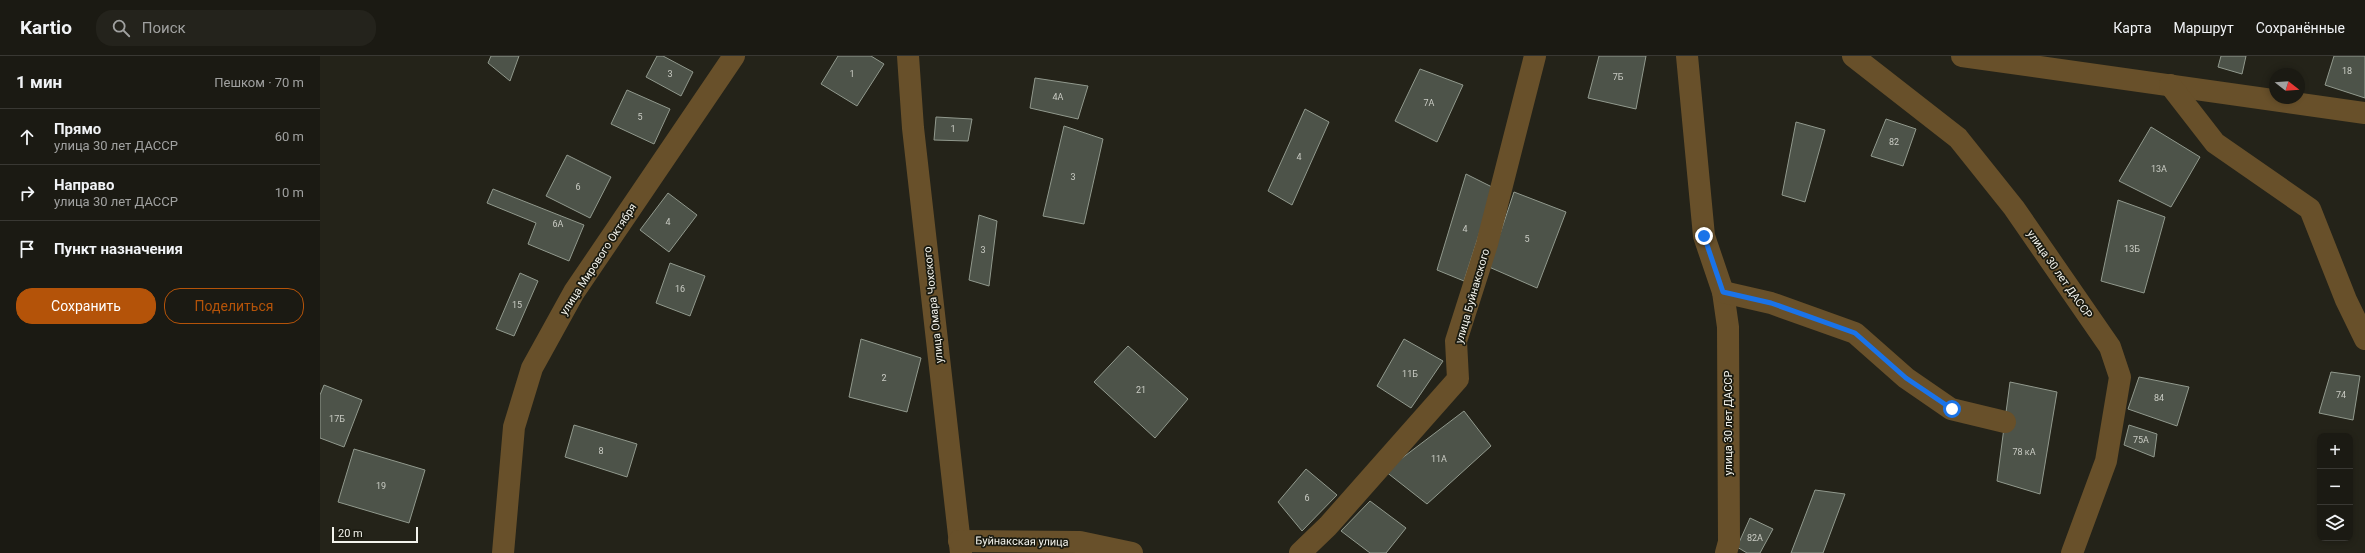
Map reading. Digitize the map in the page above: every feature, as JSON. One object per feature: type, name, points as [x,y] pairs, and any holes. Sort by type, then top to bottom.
[{"type":"street","name":"улица Мирового Октября","points":[[503,553],[514,427],[532,368],[574,292],[734,56]]},
{"type":"street","name":"улица Омара Чохского","points":[[908,56],[913,128],[960,547]]},
{"type":"street","name":"улица Буйнакского","points":[[1300,553],[1328,526],[1458,379],[1456,341],[1487,244],[1535,56]]},
{"type":"street","name":"улица 30 лет ДАССР","points":[[1687,56],[1704,236],[1723,292],[1728,327],[1729,542],[1726,553]]},
{"type":"street","name":"улица 30 лет ДАССР","points":[[1853,56],[1958,138],[2014,208],[2110,347],[2120,377],[2106,461],[2072,553]]},
{"type":"street","points":[[1962,56],[2365,113]]},
{"type":"street","points":[[2170,85],[2215,143],[2310,209],[2346,300],[2365,339]]},
{"type":"street","points":[[1723,292],[1771,303],[1855,333],[1906,378],[1952,409],[2005,422]]},
{"type":"street","name":"Буйнакская улица","points":[[960,547],[1080,542],[1132,553]]},
{"type":"building","points":[[491,56],[519,56],[510,81],[488,63]]},
{"type":"building","points":[[657,56],[663,56],[693,72],[681,96],[646,77]]},
{"type":"building","points":[[838,56],[871,56],[884,64],[857,106],[821,84]]},
{"type":"building","points":[[1599,56],[1646,56],[1636,109],[1588,98]]},
{"type":"building","points":[[2221,56],[2246,56],[2242,74],[2218,67]]},
{"type":"building","points":[[2334,56],[2365,56],[2365,98],[2325,85]]},
{"type":"building","points":[[1420,69],[1463,85],[1437,142],[1395,121]]},
{"type":"building","points":[[1035,78],[1088,86],[1078,119],[1030,108]]},
{"type":"building","points":[[627,90],[670,109],[654,144],[611,124]]},
{"type":"building","points":[[1305,109],[1329,122],[1292,205],[1268,191]]},
{"type":"building","points":[[936,117],[972,119],[968,141],[934,140]]},
{"type":"building","points":[[1886,119],[1916,129],[1903,166],[1871,156]]},
{"type":"building","points":[[1796,122],[1825,130],[1805,202],[1782,195]]},
{"type":"building","points":[[1064,126],[1103,139],[1084,224],[1043,216]]},
{"type":"building","points":[[2151,127],[2200,157],[2171,207],[2119,181]]},
{"type":"building","points":[[567,155],[611,177],[590,218],[546,196]]},
{"type":"building","points":[[1466,174],[1494,188],[1464,281],[1437,270]]},
{"type":"building","points":[[493,189],[584,225],[569,261],[528,244],[536,223],[487,203]]},
{"type":"building","points":[[1514,192],[1566,212],[1537,288],[1489,267]]},
{"type":"building","points":[[668,193],[697,215],[669,252],[640,230]]},
{"type":"building","points":[[2118,200],[2165,217],[2144,293],[2101,281]]},
{"type":"building","points":[[979,215],[997,221],[989,286],[969,280]]},
{"type":"building","points":[[670,263],[705,276],[690,316],[656,303]]},
{"type":"building","points":[[520,273],[538,281],[514,336],[496,329]]},
{"type":"building","points":[[861,339],[921,358],[907,412],[849,397]]},
{"type":"building","points":[[1404,339],[1443,361],[1411,408],[1377,386]]},
{"type":"building","points":[[1128,346],[1188,399],[1155,438],[1094,382]]},
{"type":"building","points":[[2331,372],[2360,376],[2353,420],[2319,413]]},
{"type":"building","points":[[2139,377],[2189,387],[2177,426],[2128,409]]},
{"type":"building","points":[[2010,382],[2057,392],[2040,494],[1997,481]]},
{"type":"building","points":[[324,385],[362,400],[344,447],[320,438],[320,395]]},
{"type":"building","points":[[1464,411],[1491,446],[1427,504],[1385,471]]},
{"type":"building","points":[[574,425],[637,444],[627,477],[565,457]]},
{"type":"building","points":[[2129,425],[2157,434],[2154,457],[2124,445]]},
{"type":"building","points":[[354,449],[425,470],[409,523],[338,502]]},
{"type":"building","points":[[1306,469],[1337,495],[1302,531],[1278,502]]},
{"type":"building","points":[[1815,490],[1845,494],[1823,553],[1791,553]]},
{"type":"building","points":[[1370,501],[1406,528],[1386,553],[1370,553],[1341,531]]},
{"type":"building","points":[[1750,518],[1773,529],[1760,553],[1747,553],[1737,547]]},
{"type":"route","points":[[1704,236],[1723,292],[1771,303],[1855,333],[1906,378],[1952,409]]}]
